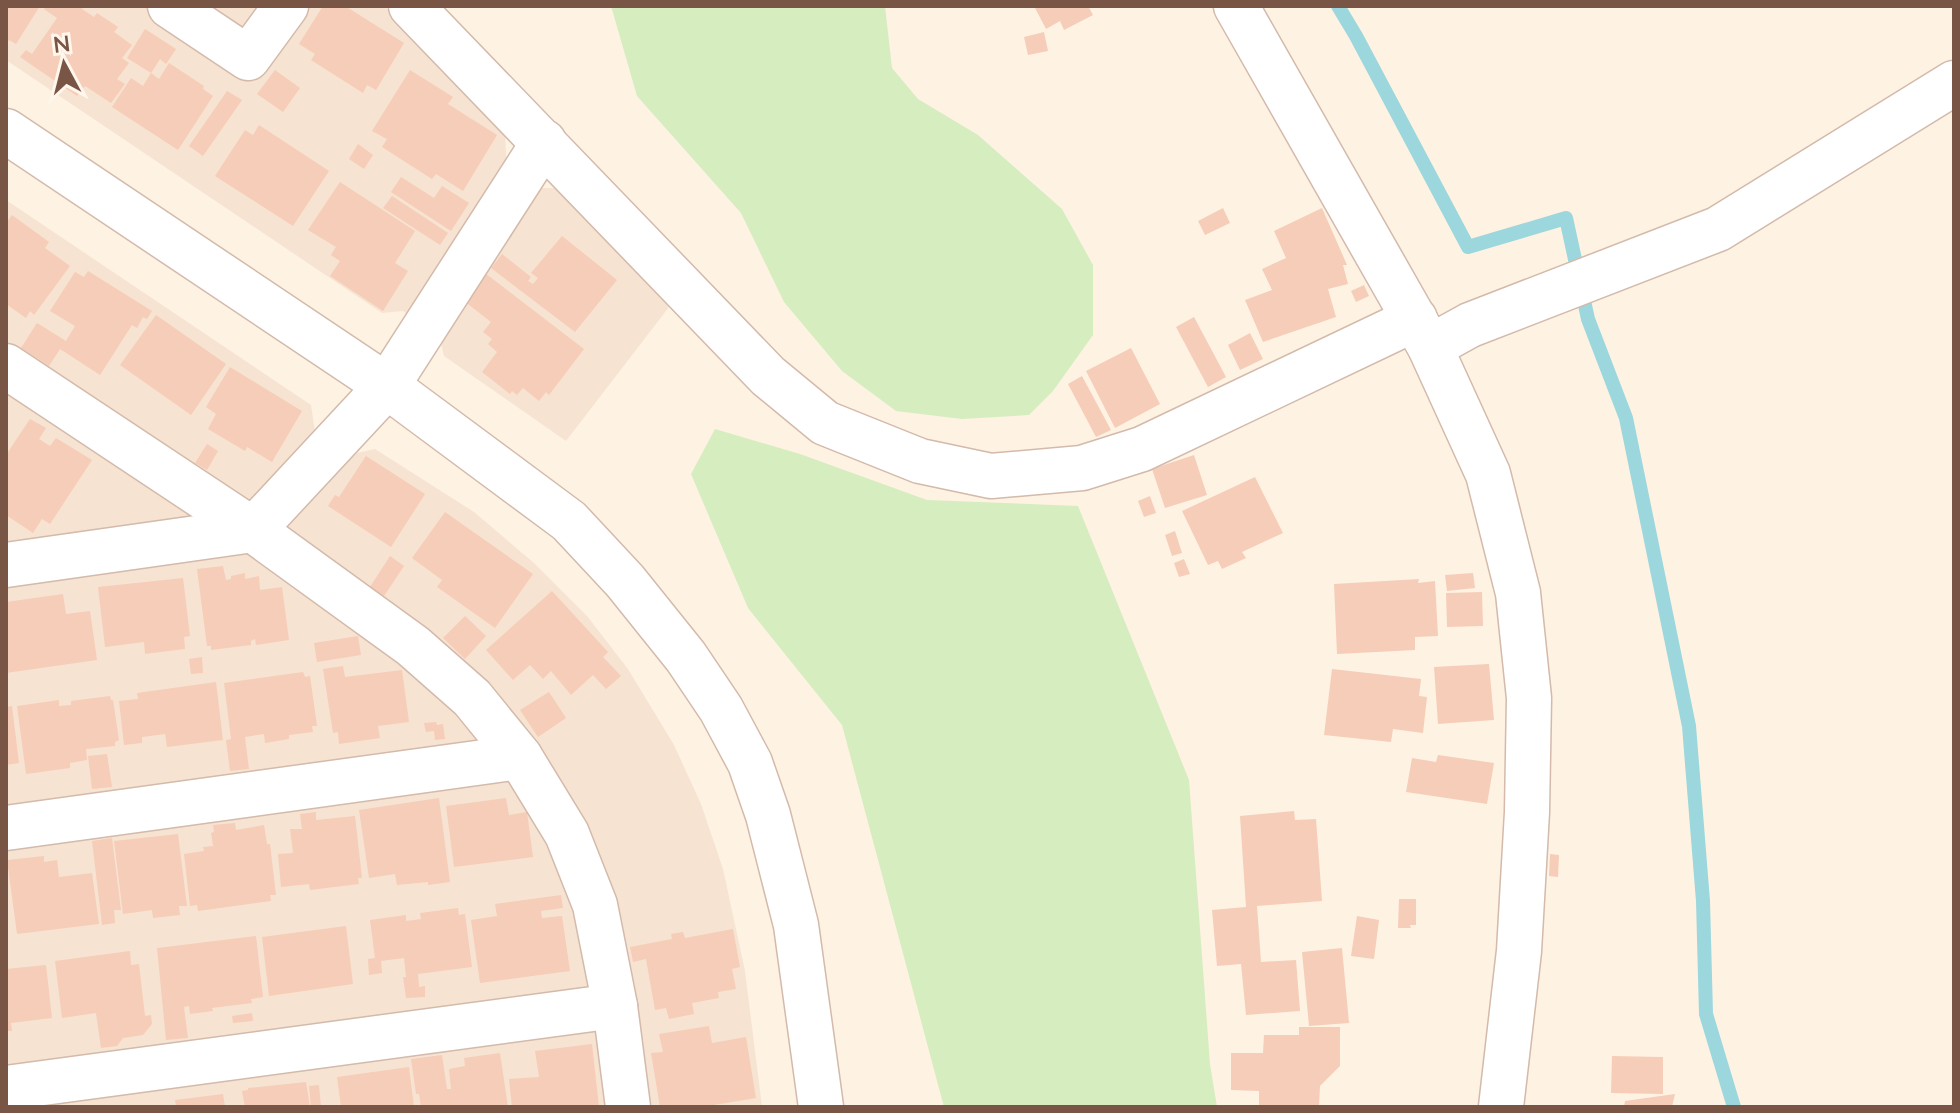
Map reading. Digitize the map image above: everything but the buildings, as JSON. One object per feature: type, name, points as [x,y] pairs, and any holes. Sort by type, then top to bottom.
[{"type":"street","points":[[170,6],[248,58],[286,6]]},
{"type":"street","points":[[411,6],[768,376],[825,423],[920,461],[991,476],[1082,468],[1142,449],[1422,333],[1470,325],[1718,229],[1954,83]]},
{"type":"street","points":[[1236,6],[1422,333],[1488,474],[1518,593],[1527,683],[1528,784],[1519,951],[1501,1107]]},
{"type":"street","points":[[6,131],[387,386],[569,521],[625,581],[678,646],[721,709],[750,763],[768,815],[796,925],[821,1107]]},
{"type":"street","points":[[6,565],[253,530],[387,386],[544,142]]},
{"type":"street","points":[[6,366],[253,530],[413,646],[472,698],[520,757],[567,834],[595,905],[615,1006],[628,1107]]},
{"type":"street","points":[[6,828],[520,757]]},
{"type":"street","points":[[6,1088],[615,1006]]},
{"type":"shaded area","points":[[6,6],[384,6],[505,130],[506,156],[533,188],[557,188],[669,307],[566,441],[444,356],[439,334],[403,311],[382,313],[6,60]]},
{"type":"shaded area","points":[[6,200],[311,405],[315,432],[357,453],[375,449],[474,512],[534,563],[587,616],[628,669],[674,745],[701,804],[723,869],[745,971],[762,1107],[6,1107]]},
{"type":"green space","points":[[611,6],[885,6],[892,68],[918,99],[978,135],[1062,209],[1093,265],[1093,335],[1053,391],[1029,415],[962,419],[896,411],[842,371],[784,302],[741,213],[637,96]]},
{"type":"green space","points":[[715,429],[800,454],[927,500],[1078,506],[1189,780],[1210,1064],[1217,1107],[944,1107],[842,725],[748,608],[691,474]]},
{"type":"waterway","points":[[1338,6],[1468,247],[1566,218],[1588,319],[1626,418],[1689,726],[1703,901],[1706,1014],[1734,1107]]}]
